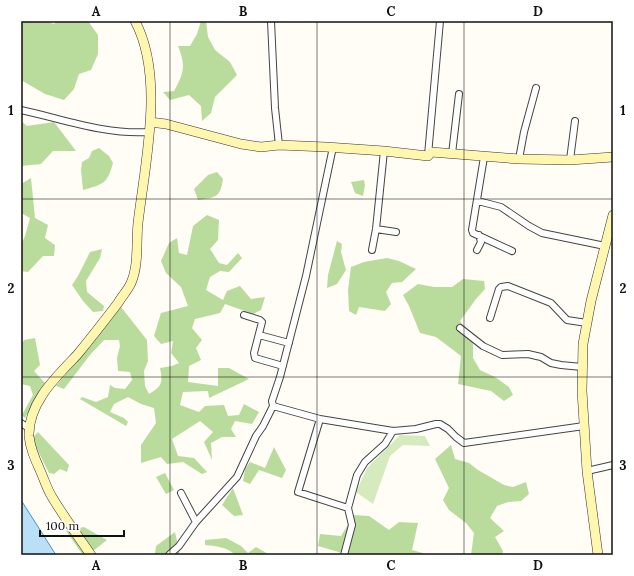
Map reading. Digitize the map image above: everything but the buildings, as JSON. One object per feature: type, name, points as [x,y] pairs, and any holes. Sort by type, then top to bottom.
[{"type":"street","points":[[91,555],[51,496],[33,455],[29,436],[31,418],[38,401],[112,310],[132,282],[136,263],[138,225],[150,122],[150,77],[148,58],[143,38],[136,21]]},
{"type":"street","points":[[271,21],[275,108],[279,145]]},
{"type":"street","points":[[428,156],[440,21]]},
{"type":"street","points":[[519,159],[524,132],[536,88]]},
{"type":"street","points":[[452,154],[459,94]]},
{"type":"street","points":[[21,110],[85,126],[108,130],[136,133],[149,132]]},
{"type":"street","points":[[570,160],[575,121]]},
{"type":"street","points":[[150,122],[166,124],[241,144],[261,147],[279,145],[333,147],[428,156]]},
{"type":"street","points":[[169,555],[179,546],[196,522],[237,477],[256,436],[273,406],[272,401],[283,366],[306,276],[333,147]]},
{"type":"street","points":[[372,250],[376,229],[384,151]]},
{"type":"street","points":[[428,156],[431,152],[519,159],[570,160],[613,157]]},
{"type":"street","points":[[484,157],[478,201],[472,230],[473,233],[512,251]]},
{"type":"street","points":[[478,201],[501,206],[529,226],[542,233],[605,246]]},
{"type":"street","points":[[598,555],[587,471],[582,366],[583,344],[587,323],[613,215]]},
{"type":"street","points":[[376,229],[396,232]]},
{"type":"street","points":[[477,250],[481,242],[479,235]]},
{"type":"street","points":[[490,318],[499,289],[501,287],[508,286],[551,303],[567,320],[587,323]]},
{"type":"street","points":[[244,315],[261,321],[262,324],[254,353],[255,358],[283,366]]},
{"type":"street","points":[[460,328],[483,346],[502,355],[528,354],[541,357],[551,363],[582,366]]},
{"type":"street","points":[[259,335],[289,343]]},
{"type":"street","points":[[273,406],[320,419],[393,431],[416,429],[440,424],[448,429],[460,441],[468,442],[584,426]]},
{"type":"street","points":[[320,419],[298,492],[348,508]]},
{"type":"street","points":[[21,424],[30,429]]},
{"type":"street","points":[[344,555],[352,525],[348,508],[357,475],[361,468],[385,444],[393,431]]},
{"type":"street","points":[[587,471],[613,465]]},
{"type":"street","points":[[181,493],[196,522]]},
{"type":"green space","points":[[25,21],[44,21],[54,24],[57,21],[88,21],[98,35],[98,54],[91,70],[79,74],[74,89],[64,100],[45,94],[21,80],[21,23]]},
{"type":"green space","points":[[201,21],[206,21],[208,37],[215,50],[230,62],[237,75],[215,97],[211,113],[202,121],[201,106],[189,95],[170,100],[163,92],[174,91],[183,69],[178,46],[190,46],[197,34]]},
{"type":"green space","points":[[21,121],[27,126],[54,122],[76,151],[53,151],[41,164],[21,166]]},
{"type":"green space","points":[[99,148],[109,156],[113,163],[111,170],[104,182],[83,190],[81,170],[82,162],[89,158],[92,151]]},
{"type":"green space","points":[[217,172],[223,179],[219,193],[213,197],[198,200],[194,189],[208,175]]},
{"type":"green space","points":[[31,178],[35,218],[48,225],[45,238],[55,245],[54,256],[43,256],[28,272],[21,271],[21,245],[30,218],[21,213],[21,184]]},
{"type":"green space","points":[[364,180],[365,185],[363,196],[355,193],[351,182]]},
{"type":"green space","points":[[207,215],[219,220],[218,240],[210,249],[219,263],[227,265],[238,253],[242,258],[229,272],[220,271],[210,277],[206,290],[223,300],[227,291],[240,286],[251,299],[265,297],[261,310],[253,314],[225,304],[220,313],[195,319],[192,328],[202,340],[196,348],[201,360],[189,366],[188,382],[218,386],[218,368],[229,368],[249,379],[209,398],[208,391],[183,392],[180,405],[199,412],[205,406],[224,405],[228,416],[239,415],[244,404],[259,412],[252,424],[235,421],[231,429],[236,437],[222,437],[211,443],[212,460],[204,442],[213,432],[200,421],[172,439],[178,456],[194,458],[207,472],[202,474],[183,462],[167,464],[161,457],[141,463],[141,445],[156,423],[154,408],[141,404],[128,397],[114,404],[110,412],[124,418],[128,422],[126,426],[80,399],[82,397],[96,402],[108,397],[110,385],[115,388],[125,389],[132,380],[130,372],[118,371],[117,358],[120,346],[119,340],[104,340],[90,355],[64,389],[56,386],[121,307],[147,340],[148,361],[144,371],[145,386],[149,394],[157,389],[161,381],[160,368],[179,363],[171,353],[173,341],[161,344],[154,336],[161,313],[188,306],[181,287],[166,273],[161,261],[169,243],[177,238],[179,253],[187,255],[193,226]]},
{"type":"green space","points":[[337,241],[342,244],[341,252],[346,270],[337,284],[327,288],[328,275]]},
{"type":"green space","points":[[102,249],[100,258],[86,281],[87,292],[104,306],[103,311],[93,312],[72,285],[90,252]]},
{"type":"green space","points":[[387,258],[399,261],[416,269],[402,282],[392,283],[386,292],[391,304],[385,311],[359,307],[356,315],[349,311],[348,290],[351,267],[364,262]]},
{"type":"green space","points":[[463,279],[484,281],[485,289],[460,321],[473,339],[473,358],[480,370],[495,377],[509,387],[513,395],[504,401],[491,391],[458,384],[461,356],[436,337],[420,333],[403,295],[418,284],[434,287],[452,287]]},
{"type":"green space","points":[[35,338],[40,365],[34,371],[45,383],[25,418],[22,415],[33,395],[30,386],[21,384],[21,345],[24,340]]},
{"type":"green space","points":[[38,432],[69,465],[67,472],[60,469],[54,474],[49,473],[36,447],[33,437]]},
{"type":"green space","points":[[400,435],[425,436],[430,446],[403,445],[390,456],[373,504],[356,492],[367,468]]},
{"type":"green space","points":[[451,445],[455,459],[469,463],[504,485],[513,487],[526,482],[529,494],[521,501],[508,502],[497,506],[490,518],[504,531],[495,537],[503,551],[502,555],[471,555],[474,533],[466,523],[449,510],[443,500],[449,488],[435,459]]},
{"type":"green space","points":[[274,447],[286,470],[282,478],[259,470],[250,484],[243,481],[245,469],[250,462],[265,468]]},
{"type":"green space","points":[[165,473],[174,490],[166,494],[156,477]]},
{"type":"green space","points":[[233,488],[243,515],[234,516],[222,505]]},
{"type":"green space","points":[[354,515],[369,516],[389,530],[399,522],[418,523],[412,550],[430,555],[349,555],[318,546],[320,534],[341,536]]},
{"type":"green space","points":[[84,527],[107,540],[88,555],[83,555],[66,531]]},
{"type":"green space","points":[[175,532],[180,555],[156,555],[156,546]]},
{"type":"green space","points":[[226,538],[241,546],[248,553],[256,547],[270,555],[235,555],[232,552],[217,546],[205,545],[205,540]]},
{"type":"water","points":[[21,500],[56,555],[21,555]]}]
